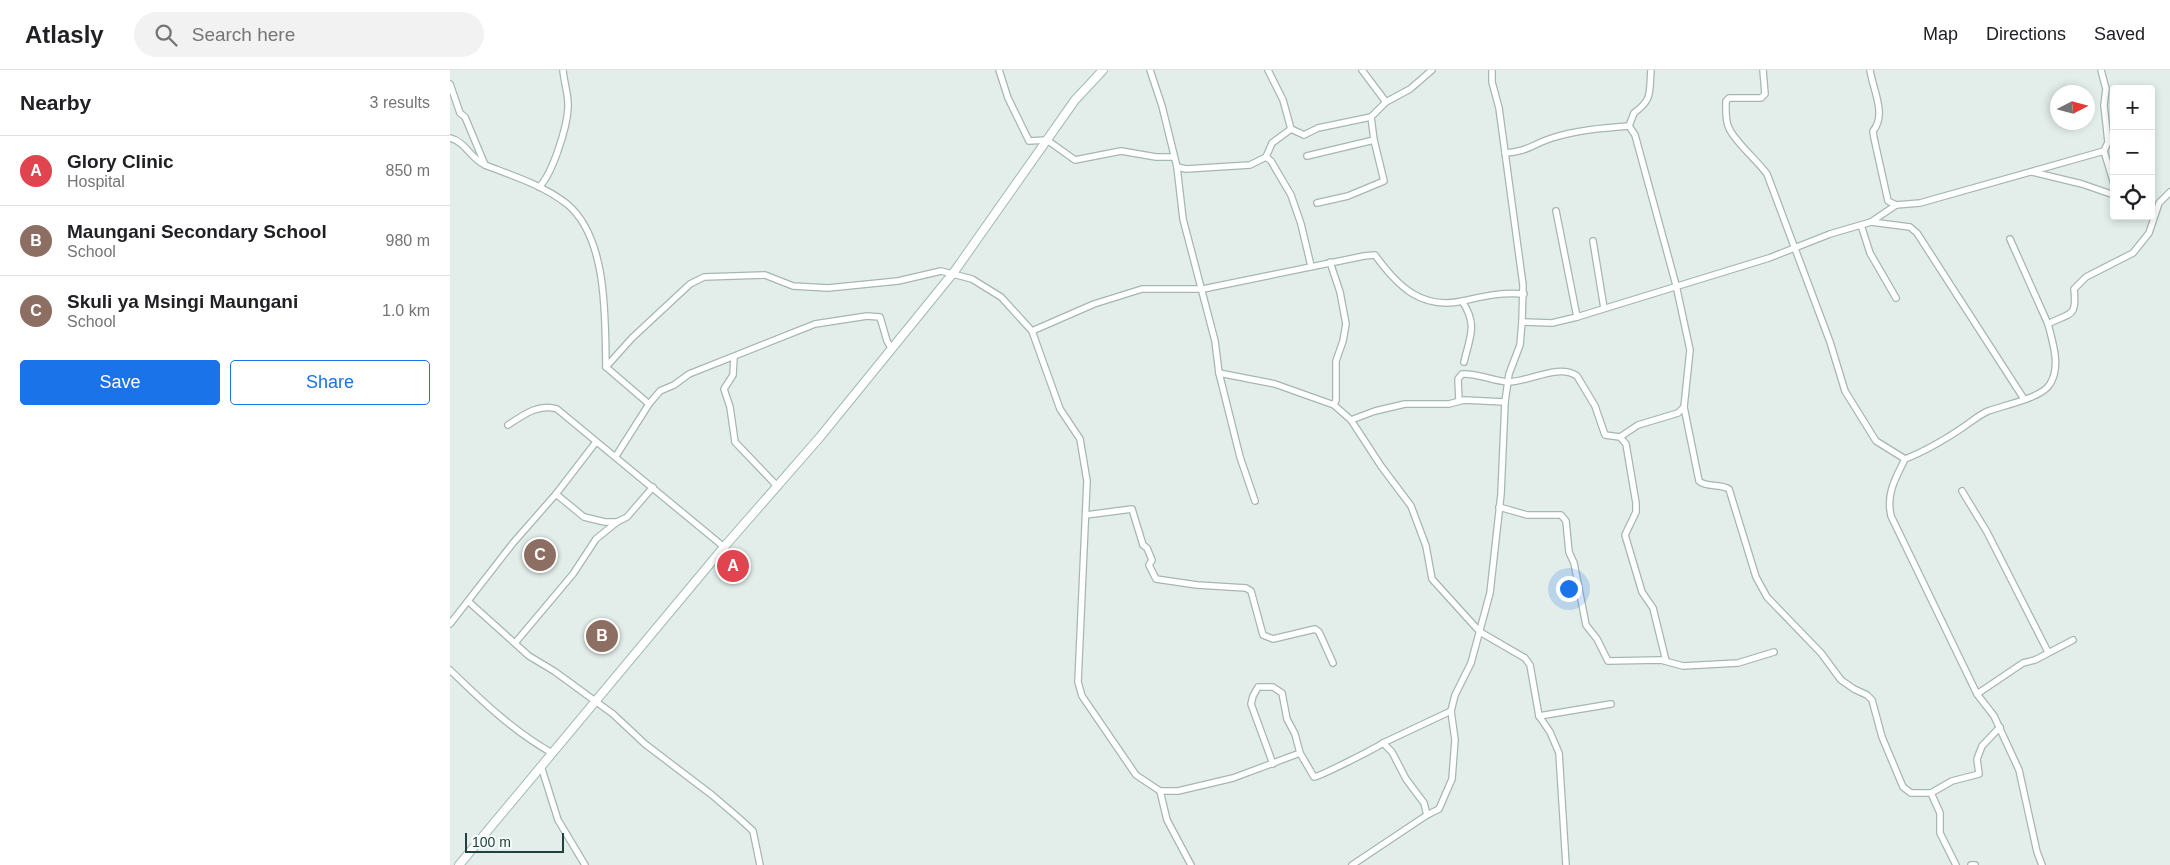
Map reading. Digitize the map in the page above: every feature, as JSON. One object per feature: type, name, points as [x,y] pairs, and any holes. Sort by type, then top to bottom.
[{"type":"main road","points":[[459,865],[724,547],[778,487],[954,272],[1075,100],[1103,70]]},
{"type":"street","points":[[539,187],[546,181],[549,169],[557,156],[566,119],[568,108],[562,70]]},
{"type":"street","points":[[999,70],[1008,98],[1029,141],[1040,150]]},
{"type":"street","points":[[1150,70],[1162,106],[1177,167],[1183,219],[1203,289],[1215,342],[1219,373],[1240,457],[1255,501]]},
{"type":"street","points":[[1268,70],[1283,100],[1291,129]]},
{"type":"street","points":[[1362,70],[1386,102]]},
{"type":"street","points":[[1291,129],[1304,134],[1318,128],[1371,117],[1386,102],[1410,89],[1432,70]]},
{"type":"street","points":[[1352,865],[1426,815],[1439,809],[1452,778],[1454,740],[1451,711],[1456,695],[1471,663],[1490,594],[1499,507],[1505,402],[1508,382],[1520,345],[1524,294],[1492,70]]},
{"type":"street","points":[[1629,126],[1634,113],[1644,107],[1650,94],[1651,70]]},
{"type":"street","points":[[1763,70],[1765,94],[1761,98],[1729,98],[1726,101],[1728,127],[1733,137],[1754,157],[1767,174],[1849,397],[1876,441],[1905,459]]},
{"type":"street","points":[[1870,70],[1881,115],[1879,124],[1873,131],[1874,138],[1888,200],[1896,205]]},
{"type":"street","points":[[2101,70],[2106,89],[2104,105],[2108,142],[2104,151],[2111,175]]},
{"type":"street","points":[[450,84],[460,113],[465,117],[482,153],[485,165]]},
{"type":"street","points":[[1317,203],[1348,196],[1384,181],[1374,140],[1371,117]]},
{"type":"street","points":[[1505,153],[1520,152],[1551,138],[1594,128],[1629,126]]},
{"type":"street","points":[[1629,126],[1635,135],[1676,285],[1690,350],[1684,407],[1699,481],[1704,485],[1721,484],[1729,489],[1756,577],[1767,597],[1821,653],[1841,680],[1854,689],[1867,694],[1872,700],[1882,737],[1903,787],[1911,793],[1931,793],[1952,781],[1980,774],[1977,758],[1982,746],[2000,727]]},
{"type":"street","points":[[1177,167],[1186,169],[1250,165],[1266,157],[1272,143],[1291,129]]},
{"type":"street","points":[[450,138],[459,140],[470,154],[485,165],[539,187],[568,205],[584,224],[597,261],[605,307],[606,367],[649,404]]},
{"type":"street","points":[[1029,141],[1047,140],[1075,160],[1121,151],[1156,157],[1173,157]]},
{"type":"street","points":[[1307,156],[1374,140]]},
{"type":"street","points":[[1522,322],[1552,323],[1577,317],[1676,285],[1769,258],[1794,247],[1861,226],[1871,222],[1896,205],[1920,203],[2104,151]]},
{"type":"street","points":[[1266,157],[1271,161],[1291,195],[1303,232],[1311,266]]},
{"type":"street","points":[[2031,172],[2082,184],[2110,194]]},
{"type":"street","points":[[2048,324],[2072,313],[2076,306],[2074,288],[2086,277],[2133,253],[2149,233],[2158,203],[2170,192]]},
{"type":"street","points":[[1556,211],[1577,317]]},
{"type":"street","points":[[1871,222],[1910,227],[1917,233],[2024,399]]},
{"type":"street","points":[[1861,226],[1870,253],[1896,298]]},
{"type":"street","points":[[2010,239],[2048,324],[2054,346],[2056,370],[2051,384],[2041,395],[1985,413],[1923,452],[1905,459],[1891,487],[1888,502],[1891,516],[1977,694],[2000,727],[2019,770],[2037,852],[2042,865]]},
{"type":"street","points":[[1594,241],[1604,308]]},
{"type":"street","points":[[1032,331],[1094,304],[1142,289],[1203,289],[1330,262],[1376,255],[1394,281],[1423,301],[1440,303],[1462,301],[1494,294],[1524,294]]},
{"type":"street","points":[[1330,262],[1340,292],[1346,324],[1343,341],[1336,360],[1336,400],[1334,405]]},
{"type":"street","points":[[606,367],[632,338],[690,284],[704,277],[765,275],[793,286],[828,288],[898,281],[941,270],[954,272],[963,278],[972,279],[1001,297],[1032,331],[1060,410],[1080,439],[1087,481],[1078,682],[1082,696],[1136,775],[1160,791],[1178,791],[1233,778],[1300,753]]},
{"type":"street","points":[[1462,301],[1470,313],[1473,324],[1464,362]]},
{"type":"street","points":[[616,456],[649,404],[660,391],[674,385],[689,374],[815,324],[867,316],[880,317],[887,341],[892,348]]},
{"type":"street","points":[[734,357],[733,375],[724,389],[730,407],[733,435],[739,447],[778,487]]},
{"type":"street","points":[[1459,401],[1458,379],[1462,374],[1472,373],[1508,382],[1560,372],[1573,373],[1577,376],[1595,406],[1605,435],[1620,437],[1638,425],[1678,413],[1684,407]]},
{"type":"street","points":[[1219,373],[1275,384],[1334,405],[1351,420],[1381,466],[1411,506],[1426,546],[1432,579],[1480,632],[1526,658],[1533,680],[1539,716],[1550,732],[1559,753],[1566,865]]},
{"type":"street","points":[[1351,420],[1375,411],[1405,404],[1449,404],[1459,401],[1505,402]]},
{"type":"street","points":[[508,425],[527,413],[547,405],[557,409],[724,547]]},
{"type":"street","points":[[1620,437],[1626,444],[1636,502],[1636,512],[1625,535],[1642,592],[1653,608],[1666,661]]},
{"type":"street","points":[[450,624],[469,602],[513,542],[556,494],[596,442]]},
{"type":"street","points":[[515,643],[573,574],[596,539],[617,522],[627,517],[653,487]]},
{"type":"street","points":[[1962,491],[1987,532],[2048,652]]},
{"type":"street","points":[[556,494],[584,517],[605,522],[617,522]]},
{"type":"street","points":[[1499,507],[1527,515],[1561,515],[1566,521],[1569,552],[1574,564],[1586,625],[1597,639],[1608,661],[1666,661],[1683,666],[1738,662],[1774,652]]},
{"type":"street","points":[[1086,515],[1132,509],[1143,545],[1147,548],[1152,560],[1149,565],[1156,579],[1197,585],[1246,588],[1251,591],[1263,635],[1273,639],[1315,629],[1319,632],[1333,663]]},
{"type":"street","points":[[469,602],[529,656],[554,671],[613,714],[645,744],[712,795],[753,831],[760,865]]},
{"type":"street","points":[[1977,694],[2017,667],[2073,640]]},
{"type":"street","points":[[450,670],[504,720],[528,739],[552,753]]},
{"type":"street","points":[[1273,764],[1251,704],[1258,687],[1273,687],[1282,692],[1287,719],[1295,734],[1300,753],[1314,777],[1319,777],[1336,766],[1451,711]]},
{"type":"street","points":[[1539,716],[1611,704]]},
{"type":"street","points":[[1383,743],[1392,752],[1406,779],[1424,804],[1426,815]]},
{"type":"street","points":[[541,766],[558,820],[585,865]]},
{"type":"street","points":[[1160,791],[1167,820],[1191,865]]},
{"type":"street","points":[[1931,793],[1940,813],[1940,833],[1956,865]]},
{"type":"place","name":"Skuli ya Msingi Maungani","points":[[540,555]]},
{"type":"place","name":"Glory Clinic","points":[[733,566]]},
{"type":"place","name":"Maungani Secondary School","points":[[602,636]]}]
